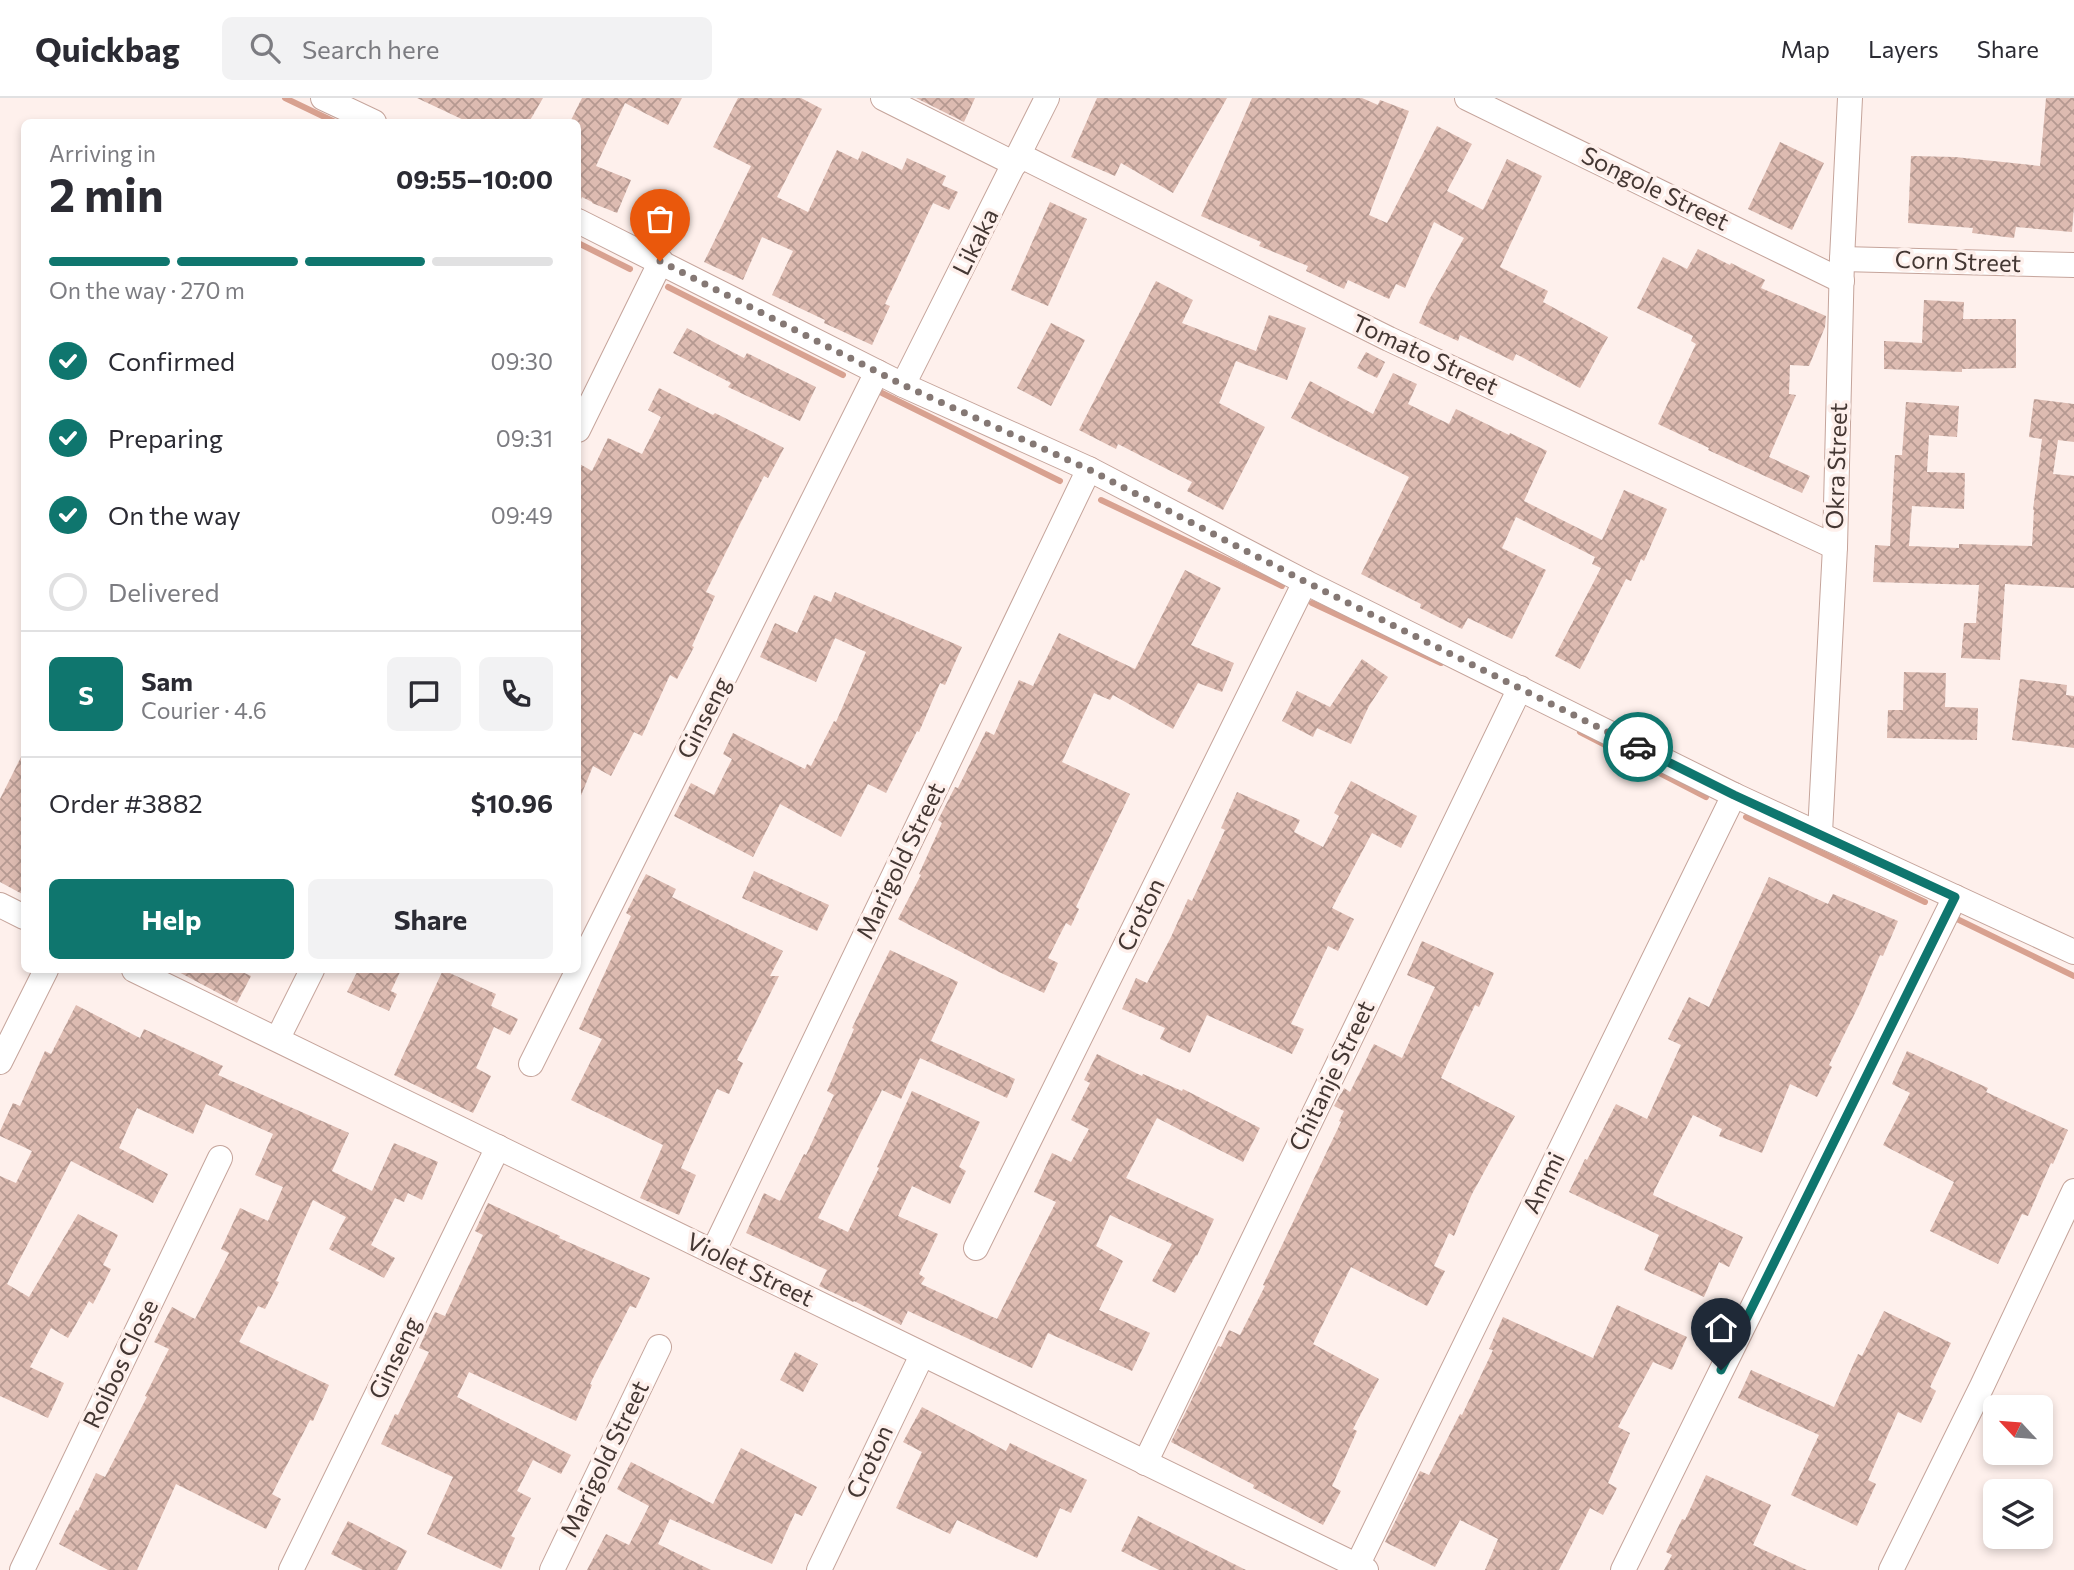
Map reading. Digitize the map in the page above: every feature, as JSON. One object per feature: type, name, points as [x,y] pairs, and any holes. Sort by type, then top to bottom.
[{"type":"street","points":[[323,98],[368,119]]},
{"type":"street","name":"Tomato Street","points":[[883,98],[1017,159],[1389,339],[1835,547]]},
{"type":"street","name":"Likaka","points":[[903,385],[1047,98]]},
{"type":"street","name":"Songole Street","points":[[1467,98],[1842,270]]},
{"type":"street","name":"Okra Street","points":[[1819,833],[1835,547],[1842,270],[1850,98]]},
{"type":"street","points":[[581,222],[903,385],[1088,469],[1306,582],[1734,795],[2074,952]]},
{"type":"street","points":[[581,424],[660,261]]},
{"type":"street","name":"Corn Street","points":[[1842,270],[2074,265]]},
{"type":"street","name":"Ginseng","points":[[581,964],[877,372]]},
{"type":"street","name":"Marigold Street","points":[[713,1252],[1088,469]]},
{"type":"street","name":"Croton","points":[[976,1248],[1306,582]]},
{"type":"street","name":"Chitanje Street","points":[[1144,1463],[1520,688]]},
{"type":"street","name":"Ammi","points":[[1360,1568],[1734,795]]},
{"type":"street","points":[[1623,1570],[1955,897]]},
{"type":"street","points":[[0,905],[21,916]]},
{"type":"street","points":[[0,1062],[44,973]]},
{"type":"street","name":"Violet Street","points":[[140,973],[1360,1568]]},
{"type":"street","points":[[278,1038],[310,973]]},
{"type":"street","name":"Ginseng","points":[[531,1064],[576,973]]},
{"type":"street","name":"Ginseng","points":[[291,1570],[498,1147]]},
{"type":"street","name":"Roibos Close","points":[[22,1570],[220,1158]]},
{"type":"street","points":[[1891,1570],[2074,1191]]},
{"type":"street","name":"Marigold Street","points":[[552,1570],[659,1347]]},
{"type":"street","name":"Croton","points":[[819,1570],[922,1355]]},
{"type":"building","points":[[417,98],[543,98],[531,119],[462,119]]},
{"type":"building","points":[[582,98],[682,98],[668,125],[625,103],[596,166],[631,180],[617,213],[582,197],[581,199],[581,119],[572,119]]},
{"type":"building","points":[[738,98],[801,98],[822,109],[777,197],[808,212],[837,150],[858,160],[862,151],[902,170],[907,158],[946,176],[942,185],[958,192],[949,210],[933,203],[885,304],[890,306],[872,345],[772,295],[793,251],[762,237],[743,280],[704,262],[751,166],[713,147]]},
{"type":"building","points":[[916,98],[975,98],[964,122]]},
{"type":"building","points":[[1097,98],[1227,98],[1173,193],[1121,163],[1115,176],[1071,157]]},
{"type":"building","points":[[1252,98],[1362,98],[1378,105],[1380,100],[1409,111],[1369,215],[1387,223],[1437,126],[1472,144],[1447,191],[1483,210],[1507,159],[1542,176],[1500,267],[1548,291],[1543,302],[1608,337],[1580,388],[1516,354],[1513,361],[1460,335],[1458,341],[1419,323],[1464,238],[1434,222],[1405,288],[1396,284],[1389,299],[1348,280],[1344,289],[1306,271],[1308,266],[1259,246],[1261,242],[1201,216]]},
{"type":"building","points":[[2046,98],[2074,98],[2072,232],[2016,227],[2014,238],[1972,233],[1973,228],[1908,223],[1911,156],[1955,157],[2040,166]]},
{"type":"building","points":[[1780,142],[1824,163],[1792,230],[1748,209]]},
{"type":"building","points":[[1050,202],[1087,219],[1048,306],[1011,290]]},
{"type":"building","points":[[1698,249],[1765,280],[1761,288],[1826,316],[1825,327],[1809,366],[1790,365],[1789,394],[1796,395],[1769,457],[1810,476],[1802,493],[1658,424],[1696,344],[1691,341],[1693,336],[1637,308],[1663,257],[1687,269]]},
{"type":"building","points":[[1156,281],[1193,300],[1182,323],[1256,351],[1269,315],[1306,328],[1287,380],[1236,361],[1219,403],[1265,427],[1223,510],[1187,491],[1192,482],[1118,444],[1116,449],[1079,430]]},
{"type":"building","points":[[1924,300],[1964,302],[1963,319],[2016,319],[2016,368],[1962,369],[1962,372],[1884,369],[1884,341],[1922,343]]},
{"type":"building","points":[[1051,323],[1085,340],[1051,406],[1017,388]]},
{"type":"building","points":[[687,328],[744,358],[747,353],[816,387],[800,421],[728,387],[731,383],[673,353]]},
{"type":"building","points":[[1366,352],[1385,362],[1377,378],[1357,368]]},
{"type":"building","points":[[1393,373],[1417,384],[1408,404],[1449,424],[1456,409],[1547,451],[1524,501],[1602,540],[1624,490],[1667,509],[1644,561],[1641,559],[1631,581],[1626,579],[1580,669],[1555,656],[1601,568],[1592,564],[1595,557],[1516,517],[1502,548],[1546,570],[1512,639],[1468,618],[1462,629],[1420,608],[1421,604],[1361,574],[1409,477],[1291,418],[1310,381],[1373,414]]},
{"type":"building","points":[[659,388],[784,448],[768,478],[764,476],[706,592],[715,596],[692,646],[694,647],[677,679],[670,675],[642,736],[634,732],[611,776],[593,766],[581,796],[581,465],[592,471],[608,438],[642,454],[661,417],[648,410]]},
{"type":"building","points":[[2034,399],[2074,404],[2074,442],[2058,440],[2053,474],[2074,476],[2074,588],[2005,584],[2000,660],[1961,658],[1964,623],[1976,623],[1979,585],[1873,582],[1875,545],[1890,546],[1895,455],[1902,455],[1906,402],[1959,406],[1957,437],[1929,435],[1927,472],[1965,473],[1964,509],[1912,506],[1909,546],[1959,548],[1959,544],[2032,546],[2033,510],[2042,439],[2029,437]]},
{"type":"building","points":[[1185,570],[1221,588],[1191,645],[1234,663],[1222,692],[1198,683],[1173,729],[1113,695],[1110,700],[1094,693],[1062,762],[1130,794],[1076,907],[1079,909],[1071,926],[1066,923],[1048,958],[1058,963],[1044,993],[898,919],[921,875],[919,874],[942,823],[938,820],[955,787],[958,788],[986,731],[994,735],[1019,680],[1033,686],[1059,633],[1135,669]]},
{"type":"building","points":[[835,592],[962,647],[945,685],[940,683],[919,732],[917,731],[886,793],[868,784],[841,837],[780,804],[753,857],[674,816],[691,783],[714,795],[732,759],[723,754],[733,733],[805,769],[807,764],[811,766],[834,721],[836,722],[866,652],[835,638],[816,682],[760,657],[775,623],[797,633],[814,595],[831,602]]},
{"type":"building","points":[[1362,659],[1388,677],[1369,706],[1351,744],[1317,728],[1313,737],[1282,721],[1297,691],[1330,707]]},
{"type":"building","points":[[1904,672],[1946,673],[1945,707],[1978,708],[1977,740],[1887,738],[1888,710],[1903,710]]},
{"type":"building","points":[[2020,679],[2067,685],[2066,695],[2074,696],[2074,748],[2012,740]]},
{"type":"building","points":[[21,757],[21,893],[0,882],[0,799]]},
{"type":"building","points":[[1351,781],[1417,816],[1401,848],[1372,833],[1332,908],[1354,919],[1338,951],[1328,946],[1291,1024],[1304,1029],[1292,1054],[1207,1015],[1190,1053],[1160,1039],[1165,1028],[1122,1009],[1136,978],[1147,983],[1188,899],[1192,901],[1225,830],[1221,828],[1237,792],[1300,820],[1294,832],[1323,847],[1339,816],[1334,813]]},
{"type":"building","points":[[754,871],[829,905],[817,931],[742,898]]},
{"type":"building","points":[[646,874],[676,889],[672,897],[783,951],[770,976],[779,976],[737,1060],[743,1063],[729,1094],[717,1089],[681,1168],[696,1175],[679,1215],[640,1198],[663,1145],[571,1100],[602,1039],[579,1029],[631,916],[626,913]]},
{"type":"building","points":[[1769,877],[1828,904],[1833,894],[1898,921],[1829,1065],[1832,1067],[1817,1097],[1790,1084],[1762,1153],[1719,1136],[1722,1129],[1693,1115],[1653,1195],[1743,1237],[1729,1267],[1719,1262],[1704,1297],[1644,1270],[1659,1235],[1569,1192],[1616,1104],[1647,1119],[1681,1045],[1668,1039],[1689,997],[1709,1007]]},
{"type":"building","points":[[1422,941],[1494,973],[1479,1007],[1475,1005],[1441,1078],[1515,1116],[1472,1194],[1454,1236],[1449,1233],[1434,1266],[1445,1271],[1427,1306],[1351,1267],[1313,1344],[1379,1379],[1353,1429],[1357,1431],[1332,1486],[1341,1491],[1323,1525],[1171,1442],[1218,1346],[1221,1347],[1229,1330],[1240,1335],[1265,1286],[1263,1285],[1341,1122],[1339,1121],[1344,1111],[1334,1106],[1344,1088],[1350,1092],[1374,1044],[1402,1058],[1435,987],[1407,975]]},
{"type":"building","points":[[890,950],[958,982],[931,1041],[1015,1079],[1007,1098],[920,1058],[901,1099],[882,1090],[818,1218],[848,1232],[912,1091],[980,1122],[959,1167],[966,1171],[950,1204],[912,1186],[898,1216],[938,1234],[919,1274],[925,1278],[921,1284],[997,1319],[1056,1202],[1034,1192],[1052,1153],[1071,1162],[1089,1129],[1071,1120],[1090,1083],[1084,1080],[1097,1054],[1142,1076],[1143,1074],[1182,1091],[1183,1089],[1260,1128],[1243,1162],[1157,1118],[1126,1178],[1214,1219],[1197,1256],[1175,1293],[1152,1281],[1172,1244],[1110,1215],[1096,1246],[1123,1261],[1099,1310],[1150,1333],[1132,1371],[1048,1333],[1032,1368],[908,1311],[901,1325],[819,1286],[827,1270],[746,1233],[764,1193],[780,1201],[804,1154],[806,1155],[834,1095],[827,1091],[854,1029],[852,1028]]},
{"type":"building","points":[[181,973],[244,973],[251,976],[237,1003]]},
{"type":"building","points":[[356,973],[400,973],[391,991],[397,994],[389,1011],[347,992]]},
{"type":"building","points":[[442,973],[450,973],[496,994],[491,1006],[518,1019],[510,1035],[494,1027],[476,1068],[491,1076],[473,1113],[394,1075]]},
{"type":"building","points":[[76,1005],[140,1038],[144,1029],[223,1066],[218,1075],[349,1133],[332,1171],[372,1191],[394,1143],[438,1162],[422,1200],[408,1193],[404,1202],[395,1198],[371,1245],[395,1258],[384,1278],[329,1249],[346,1217],[313,1200],[265,1309],[258,1306],[239,1342],[329,1385],[313,1421],[310,1420],[272,1494],[281,1499],[266,1529],[176,1484],[137,1570],[108,1570],[59,1544],[96,1473],[105,1477],[147,1397],[145,1396],[169,1349],[154,1342],[172,1307],[195,1319],[229,1253],[221,1249],[240,1208],[268,1221],[283,1187],[255,1175],[273,1134],[206,1104],[193,1134],[137,1108],[119,1148],[168,1174],[153,1203],[71,1161],[7,1284],[29,1297],[78,1214],[118,1235],[103,1265],[111,1269],[93,1304],[89,1301],[68,1338],[51,1328],[30,1367],[64,1383],[48,1418],[0,1396],[0,1176],[16,1183],[32,1151],[0,1136],[0,1131],[13,1103],[20,1106],[45,1051],[51,1054]]},
{"type":"building","points":[[1907,1051],[1988,1088],[1986,1092],[2068,1130],[2028,1216],[2022,1214],[1998,1264],[1930,1231],[1954,1182],[1883,1145],[1910,1093],[1892,1084]]},
{"type":"building","points":[[488,1203],[650,1278],[636,1308],[630,1306],[590,1384],[592,1385],[576,1421],[469,1372],[457,1397],[571,1455],[561,1474],[533,1460],[517,1491],[531,1498],[511,1536],[515,1538],[501,1569],[427,1534],[453,1477],[381,1444],[429,1352],[419,1348],[435,1312],[445,1316],[483,1235],[475,1231]]},
{"type":"building","points":[[1617,1305],[1687,1337],[1672,1370],[1653,1362],[1618,1427],[1630,1433],[1608,1483],[1617,1488],[1603,1515],[1590,1508],[1559,1570],[1485,1570],[1498,1539],[1460,1520],[1435,1567],[1385,1542],[1420,1471],[1429,1475],[1460,1414],[1462,1415],[1493,1350],[1489,1349],[1503,1317],[1593,1358]]},
{"type":"building","points":[[1884,1311],[1951,1343],[1930,1387],[1936,1391],[1921,1423],[1898,1412],[1868,1480],[1876,1484],[1857,1526],[1791,1495],[1819,1435],[1738,1398],[1751,1370],[1834,1407],[1858,1354],[1862,1356]]},
{"type":"building","points":[[795,1352],[818,1364],[803,1392],[780,1380]]},
{"type":"building","points":[[922,1407],[1006,1451],[1010,1443],[1087,1480],[1071,1513],[1060,1508],[1037,1558],[957,1520],[950,1534],[896,1508],[922,1452],[903,1442]]},
{"type":"building","points":[[741,1448],[817,1487],[802,1516],[795,1513],[772,1564],[670,1519],[658,1544],[711,1570],[587,1570],[606,1534],[629,1545],[649,1506],[617,1489],[631,1462],[713,1504]]},
{"type":"building","points":[[1706,1475],[1771,1505],[1753,1545],[1807,1570],[1664,1570],[1672,1555],[1666,1552],[1682,1519],[1685,1520]]},
{"type":"building","points":[[1138,1516],[1246,1570],[1159,1570],[1121,1551]]},
{"type":"building","points":[[348,1521],[407,1551],[397,1570],[363,1570],[331,1554]]},
{"type":"waterway","points":[[285,98],[329,119]]},
{"type":"waterway","points":[[581,244],[630,269]]},
{"type":"waterway","points":[[668,287],[843,375]]},
{"type":"waterway","points":[[882,393],[1060,481]]},
{"type":"waterway","points":[[1101,500],[1282,586]]},
{"type":"waterway","points":[[1312,603],[1441,663]]},
{"type":"waterway","points":[[1580,732],[1706,797]]},
{"type":"waterway","points":[[1746,817],[1925,902]]},
{"type":"waterway","points":[[1957,919],[2074,976]]},
{"type":"way so far","points":[[660,261],[903,385],[1088,469],[1306,582],[1638,747]]},
{"type":"route","points":[[1638,747],[1734,795],[1955,897],[1721,1370]]}]
